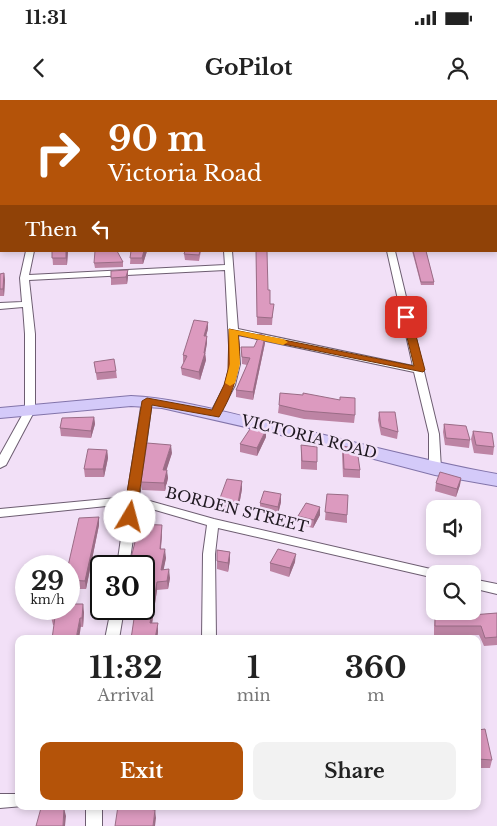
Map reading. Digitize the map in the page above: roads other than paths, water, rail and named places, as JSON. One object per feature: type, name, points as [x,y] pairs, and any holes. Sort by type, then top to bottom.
[{"type":"main road","name":"VICTORIA ROAD","points":[[0,413],[147,401],[215,414],[435,469],[497,480]]},
{"type":"street","points":[[0,465],[30,410],[32,368],[28,304],[24,278],[30,252]]},
{"type":"street","points":[[215,414],[230,385],[234,370],[235,344],[227,267],[228,252]]},
{"type":"street","points":[[391,252],[435,441],[435,469]]},
{"type":"street","points":[[24,278],[227,267]]},
{"type":"street","points":[[0,306],[28,304]]},
{"type":"street","points":[[233,331],[420,370]]},
{"type":"street","points":[[124,555],[147,401]]},
{"type":"street","name":"BORDEN STREET","points":[[0,513],[132,500],[213,523],[426,572]]},
{"type":"street","points":[[209,635],[209,574],[213,523]]},
{"type":"street","points":[[481,585],[497,589]]},
{"type":"street","points":[[113,635],[115,620]]},
{"type":"street","points":[[0,801],[15,801]]},
{"type":"street","points":[[94,810],[94,826]]}]
